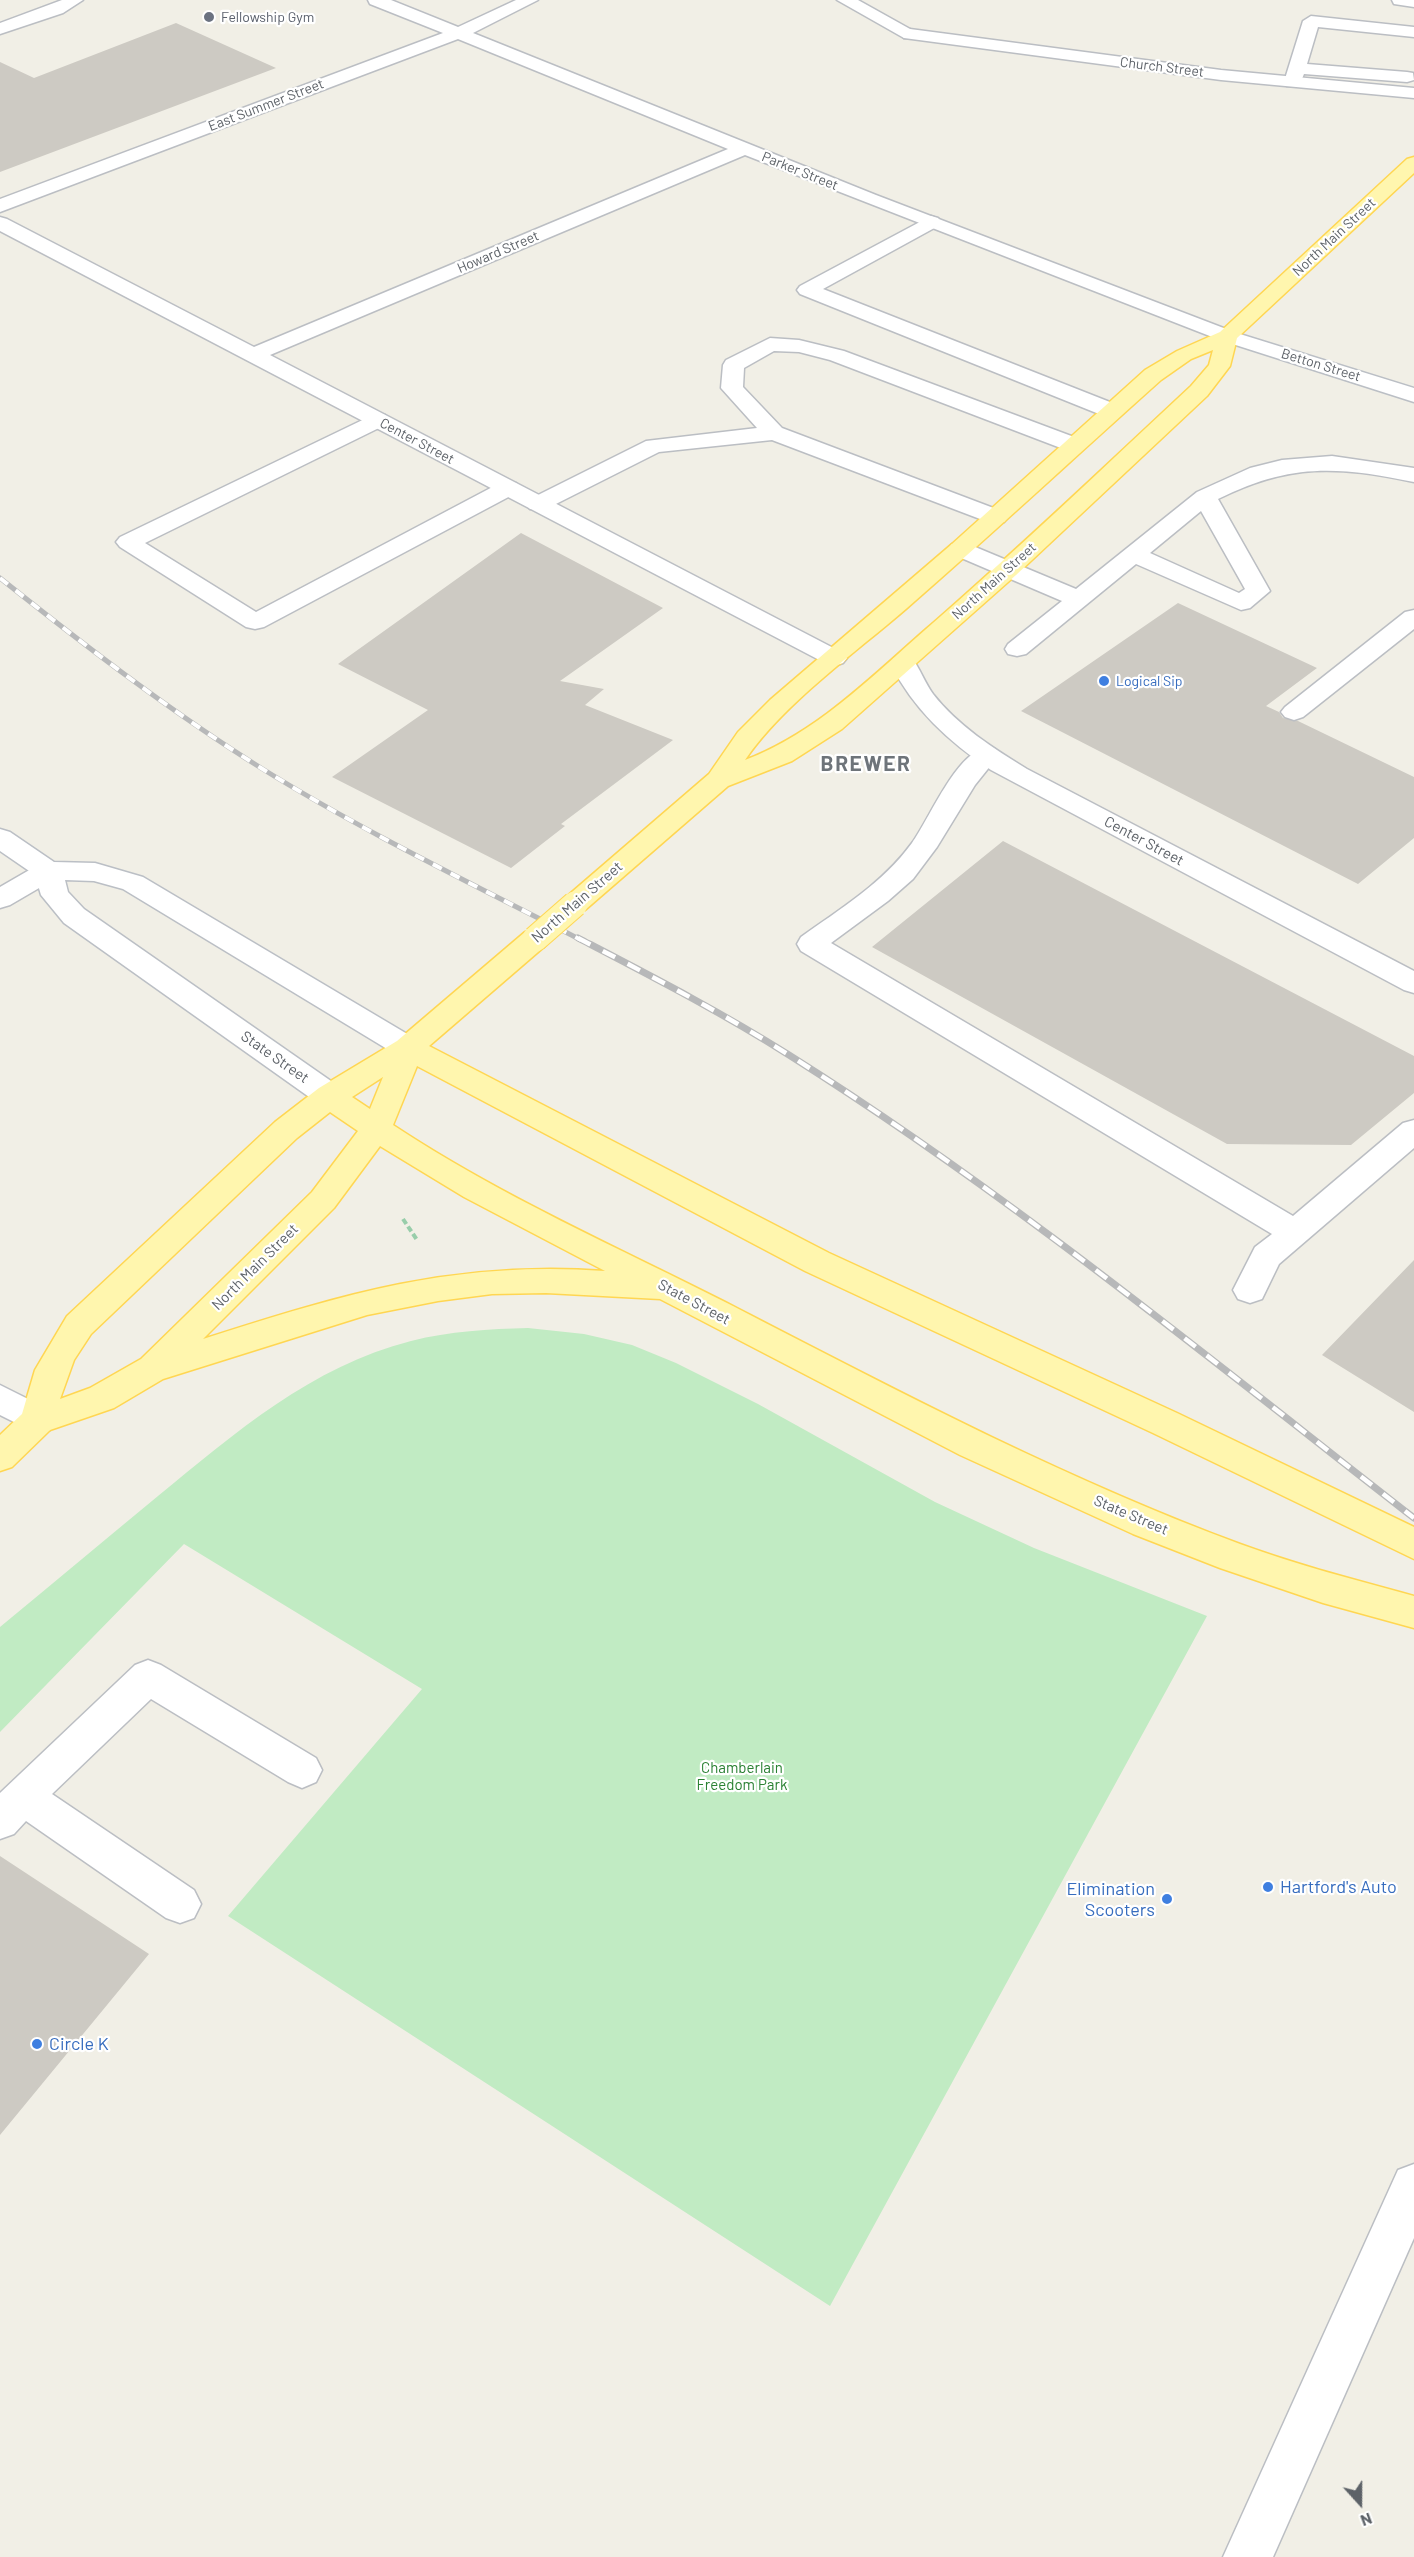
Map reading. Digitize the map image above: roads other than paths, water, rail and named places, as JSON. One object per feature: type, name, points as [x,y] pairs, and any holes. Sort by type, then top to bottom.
[{"type":"main road","name":"North Main Street","points":[[719,780],[731,758],[763,720],[960,549],[1167,364],[1227,336],[1414,163]]},
{"type":"main road","name":"North Main Street","points":[[38,1420],[43,1394],[51,1371],[63,1347],[79,1325],[243,1168],[330,1096],[408,1048],[719,780],[783,755],[809,741],[833,724],[1008,570],[1199,391],[1219,366],[1227,336]]},
{"type":"main road","name":"North Main Street","points":[[0,1457],[38,1420],[102,1398],[153,1368],[322,1200],[376,1129],[395,1087],[408,1048]]},
{"type":"main road","points":[[408,1048],[817,1262],[1165,1423],[1414,1544]]},
{"type":"main road","name":"State Street","points":[[330,1096],[376,1129],[440,1169],[913,1415],[1149,1524],[1267,1569],[1368,1601],[1414,1612]]},
{"type":"main road","points":[[153,1368],[341,1311],[437,1288],[474,1283],[567,1281],[672,1290]]},
{"type":"street","points":[[0,29],[57,9],[75,0]]},
{"type":"street","name":"Parker Street","points":[[376,0],[744,149],[1227,336]]},
{"type":"street","name":"East Summer Street","points":[[0,206],[459,33],[530,0]]},
{"type":"street","name":"Church Street","points":[[845,0],[910,34],[1067,56],[1295,75],[1409,81]]},
{"type":"street","points":[[1400,0],[1414,2]]},
{"type":"street","points":[[1295,75],[1311,21],[1414,32]]},
{"type":"street","name":"Howard Street","points":[[253,355],[744,149]]},
{"type":"street","points":[[931,222],[807,290],[1112,411]]},
{"type":"street","name":"Center Street","points":[[0,223],[834,658]]},
{"type":"street","name":"Betton Street","points":[[1227,336],[1414,395]]},
{"type":"street","points":[[996,517],[774,433],[732,388],[734,366],[770,344],[799,346],[837,356],[1074,445]]},
{"type":"street","points":[[377,420],[128,542],[255,622],[508,488]]},
{"type":"street","points":[[538,504],[654,446],[774,433]]},
{"type":"street","points":[[1017,650],[1205,497],[1227,485],[1269,469],[1310,462],[1333,462],[1414,475]]},
{"type":"street","points":[[1135,555],[1241,603],[1258,591],[1205,497]]},
{"type":"street","points":[[960,549],[1078,599]]},
{"type":"street","points":[[1294,712],[1414,617]]},
{"type":"street","name":"Center Street","points":[[903,663],[914,686],[942,720],[986,755],[1018,775],[1414,983]]},
{"type":"street","points":[[986,755],[960,782],[926,843],[894,882],[811,944],[1293,1231]]},
{"type":"street","points":[[0,838],[48,871]]},
{"type":"street","points":[[0,899],[48,871],[95,872],[133,883],[408,1048]]},
{"type":"street","name":"State Street","points":[[48,871],[55,895],[74,916],[330,1096]]},
{"type":"street","points":[[1250,1290],[1267,1256],[1293,1231],[1414,1131]]},
{"type":"street","points":[[0,1399],[38,1420]]},
{"type":"street","points":[[180,1904],[11,1809],[148,1677],[302,1770]]},
{"type":"street","points":[[1248,2557],[1414,2186]]},
{"type":"railway","points":[[0,578],[128,677],[261,768],[379,836],[581,940]]},
{"type":"railway","points":[[578,938],[685,994],[763,1039],[950,1163],[1107,1279],[1414,1518]]},
{"type":"place","name":"Fellowship Gym","points":[[209,17]]},
{"type":"place","name":"Logical Sip","points":[[1104,681]]},
{"type":"place","name":"Hartford's Auto","points":[[1268,1887]]},
{"type":"place","name":"Elimination Scooters","points":[[1167,1899]]},
{"type":"place","name":"Circle K","points":[[37,2044]]},
{"type":"district","name":"BREWER","points":[[866,764]]},
{"type":"park label","name":"Chamberlain Freedom Park","points":[[742,1776]]}]
